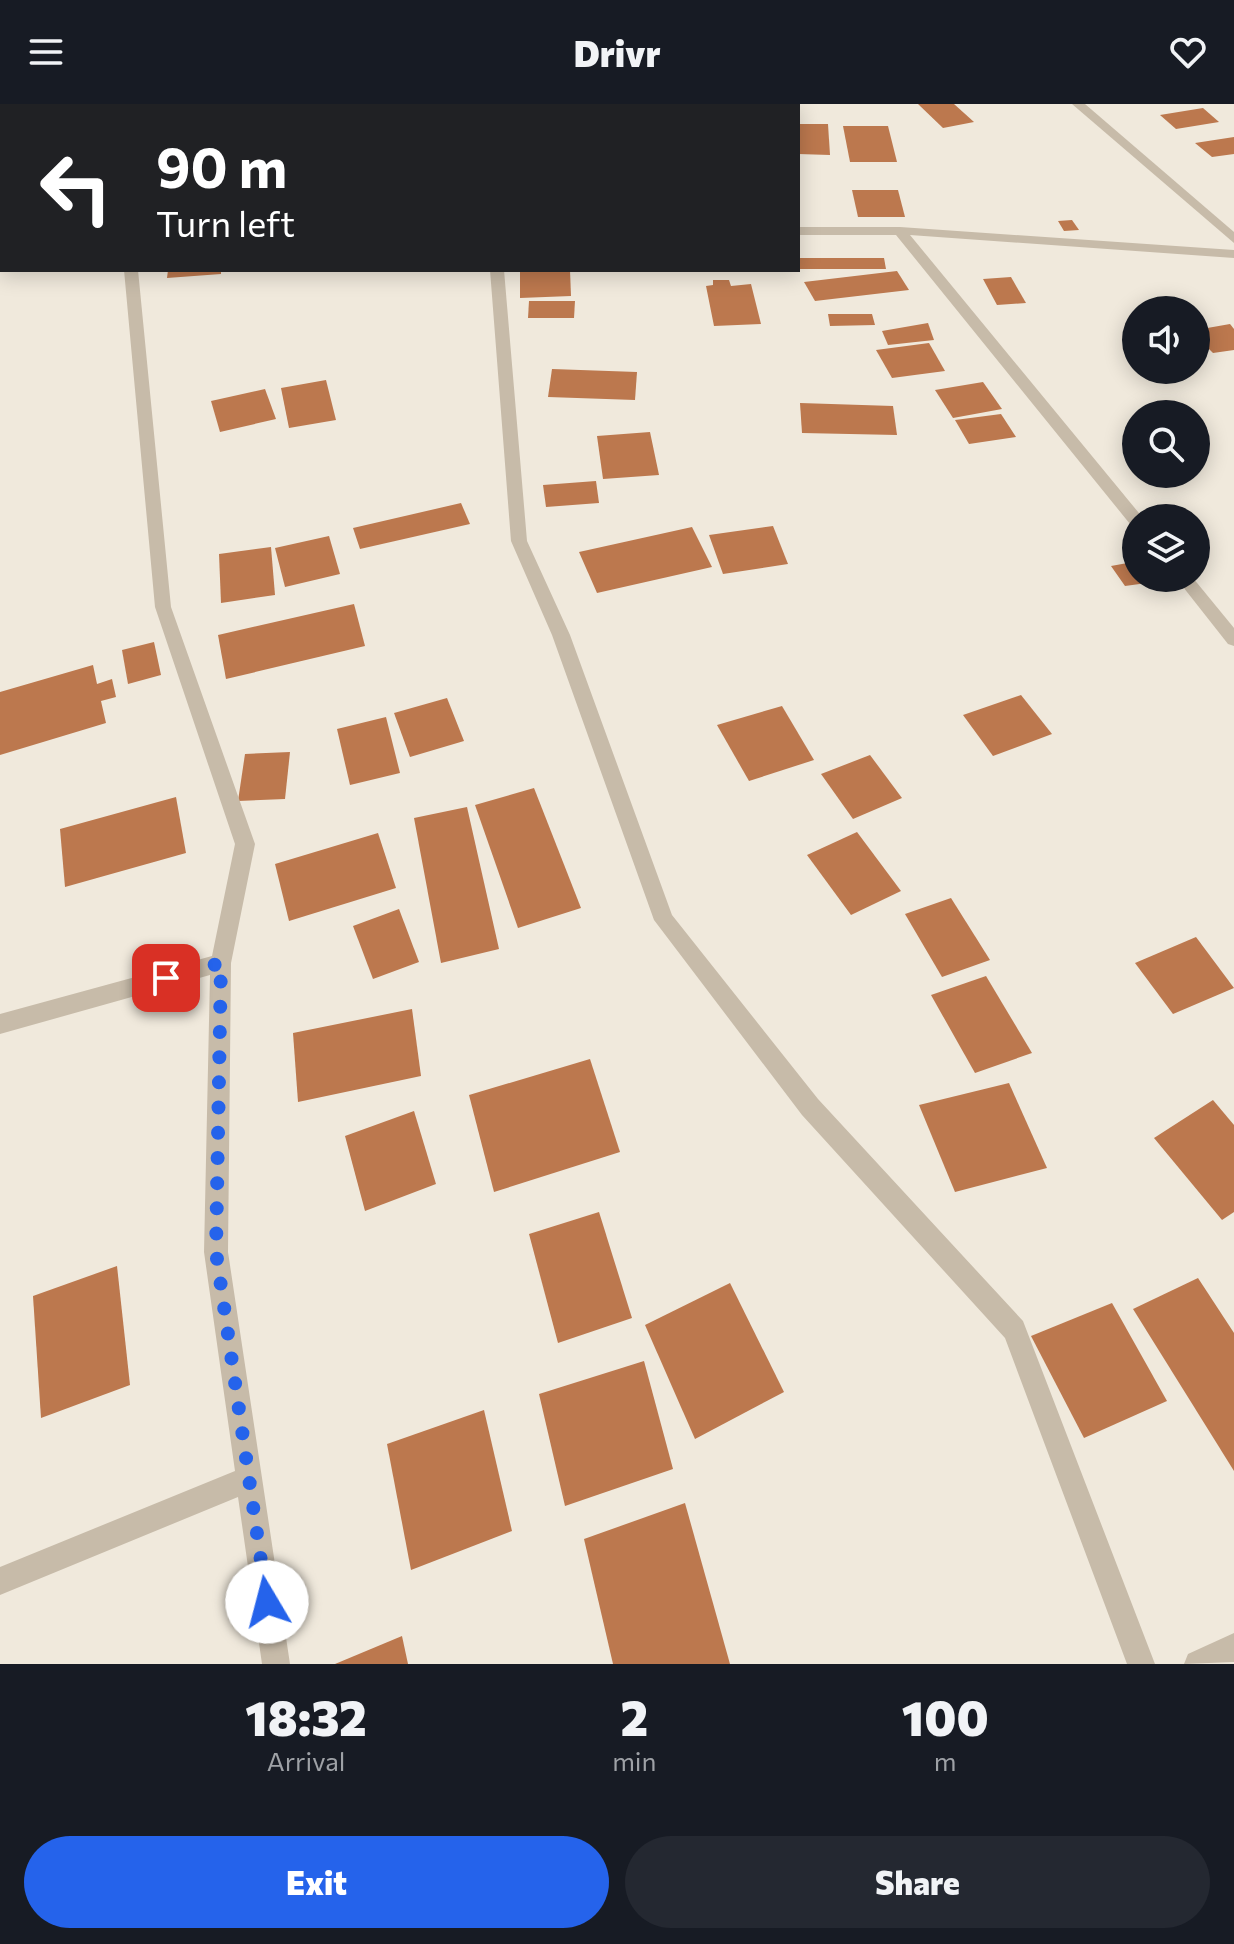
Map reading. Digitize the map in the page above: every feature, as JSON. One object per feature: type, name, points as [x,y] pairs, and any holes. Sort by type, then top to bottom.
[{"type":"street","points":[[1078,104],[1234,239]]},
{"type":"street","points":[[800,231],[900,231],[1234,254]]},
{"type":"street","points":[[900,231],[1123,504]]},
{"type":"street","points":[[131,272],[163,607],[245,844],[221,963],[216,1252],[276,1664]]},
{"type":"street","points":[[497,272],[519,541],[561,635],[664,920],[810,1107],[1014,1330],[1141,1664]]},
{"type":"street","points":[[1195,592],[1234,640]]},
{"type":"street","points":[[0,1024],[221,963]]},
{"type":"street","points":[[0,1581],[249,1479]]},
{"type":"street","points":[[1198,1664],[1234,1647]]},
{"type":"building","points":[[918,104],[954,104],[974,122],[943,128]]},
{"type":"building","points":[[1203,108],[1219,122],[1176,129],[1160,115]]},
{"type":"building","points":[[800,124],[828,124],[830,155],[800,154]]},
{"type":"building","points":[[843,126],[888,126],[897,162],[850,162]]},
{"type":"building","points":[[1234,137],[1234,154],[1212,157],[1195,143]]},
{"type":"building","points":[[852,190],[898,190],[905,217],[858,217]]},
{"type":"building","points":[[1072,220],[1079,230],[1064,231],[1058,221]]},
{"type":"building","points":[[800,258],[884,258],[886,269],[800,269]]},
{"type":"building","points":[[897,271],[909,290],[815,301],[804,282]]},
{"type":"building","points":[[168,272],[221,272],[221,274],[167,278]]},
{"type":"building","points":[[520,272],[570,272],[571,296],[520,298]]},
{"type":"building","points":[[1011,277],[1026,303],[997,305],[983,279]]},
{"type":"building","points":[[713,280],[729,280],[731,286],[751,284],[761,324],[714,326],[706,286],[713,285]]},
{"type":"building","points":[[529,301],[575,301],[574,318],[528,318]]},
{"type":"building","points":[[828,314],[872,314],[875,325],[830,326]]},
{"type":"building","points":[[928,323],[934,340],[888,345],[882,331]]},
{"type":"building","points":[[1230,324],[1234,329],[1234,350],[1213,353],[1210,350],[1210,328]]},
{"type":"building","points":[[929,343],[945,371],[892,378],[876,350]]},
{"type":"building","points":[[552,369],[637,372],[635,400],[548,397]]},
{"type":"building","points":[[326,380],[336,420],[289,428],[281,388]]},
{"type":"building","points":[[983,382],[1002,409],[953,418],[935,390]]},
{"type":"building","points":[[265,389],[276,419],[220,432],[211,401]]},
{"type":"building","points":[[800,403],[893,406],[897,435],[802,433]]},
{"type":"building","points":[[1001,414],[1016,437],[969,444],[955,420]]},
{"type":"building","points":[[650,432],[659,475],[603,479],[597,436]]},
{"type":"building","points":[[596,481],[599,503],[546,507],[543,485]]},
{"type":"building","points":[[461,503],[470,524],[360,549],[353,528]]},
{"type":"building","points":[[773,526],[788,564],[723,574],[709,535]]},
{"type":"building","points":[[692,527],[712,567],[597,593],[579,552]]},
{"type":"building","points":[[329,536],[340,574],[285,587],[275,548]]},
{"type":"building","points":[[271,547],[275,595],[221,603],[219,554]]},
{"type":"building","points":[[1122,564],[1122,582],[1111,566]]},
{"type":"building","points":[[354,604],[365,646],[226,679],[218,635]]},
{"type":"building","points":[[154,642],[161,675],[128,684],[122,650]]},
{"type":"building","points":[[93,665],[97,684],[112,679],[116,697],[101,701],[106,723],[0,755],[0,692]]},
{"type":"building","points":[[1021,695],[1052,734],[993,756],[963,715]]},
{"type":"building","points":[[447,698],[464,741],[410,757],[394,713]]},
{"type":"building","points":[[782,706],[814,760],[749,781],[717,725]]},
{"type":"building","points":[[386,717],[400,773],[350,785],[337,729]]},
{"type":"building","points":[[290,752],[285,799],[238,801],[245,754]]},
{"type":"building","points":[[870,755],[902,798],[853,819],[821,774]]},
{"type":"building","points":[[534,788],[581,908],[518,928],[475,805]]},
{"type":"building","points":[[176,797],[186,853],[65,887],[60,829]]},
{"type":"building","points":[[467,807],[499,949],[441,963],[414,818]]},
{"type":"building","points":[[857,832],[901,891],[851,915],[807,855]]},
{"type":"building","points":[[378,833],[396,888],[289,921],[275,864]]},
{"type":"building","points":[[951,898],[990,960],[942,977],[905,914]]},
{"type":"building","points":[[399,909],[419,962],[373,979],[353,926]]},
{"type":"building","points":[[1196,937],[1234,988],[1173,1014],[1135,963]]},
{"type":"building","points":[[986,976],[1032,1053],[975,1073],[931,995]]},
{"type":"building","points":[[412,1009],[421,1076],[298,1102],[293,1033]]},
{"type":"building","points":[[590,1059],[620,1152],[494,1192],[469,1095]]},
{"type":"building","points":[[1009,1083],[1047,1168],[955,1192],[919,1105]]},
{"type":"building","points":[[1213,1100],[1234,1125],[1234,1212],[1222,1220],[1154,1138]]},
{"type":"building","points":[[414,1111],[436,1184],[365,1211],[345,1136]]},
{"type":"building","points":[[599,1212],[632,1318],[558,1343],[529,1234]]},
{"type":"building","points":[[117,1266],[130,1385],[41,1418],[33,1296]]},
{"type":"building","points":[[1198,1278],[1234,1333],[1234,1471],[1133,1309]]},
{"type":"building","points":[[730,1283],[784,1392],[695,1439],[645,1325]]},
{"type":"building","points":[[1112,1303],[1167,1401],[1084,1438],[1031,1336]]},
{"type":"building","points":[[644,1361],[673,1469],[565,1506],[539,1394]]},
{"type":"building","points":[[484,1410],[512,1531],[411,1570],[387,1444]]},
{"type":"building","points":[[685,1503],[730,1664],[613,1664],[584,1539]]},
{"type":"building","points":[[402,1636],[408,1664],[335,1664]]},
{"type":"route","points":[[166,978],[221,963],[216,1252],[267,1602]]}]
